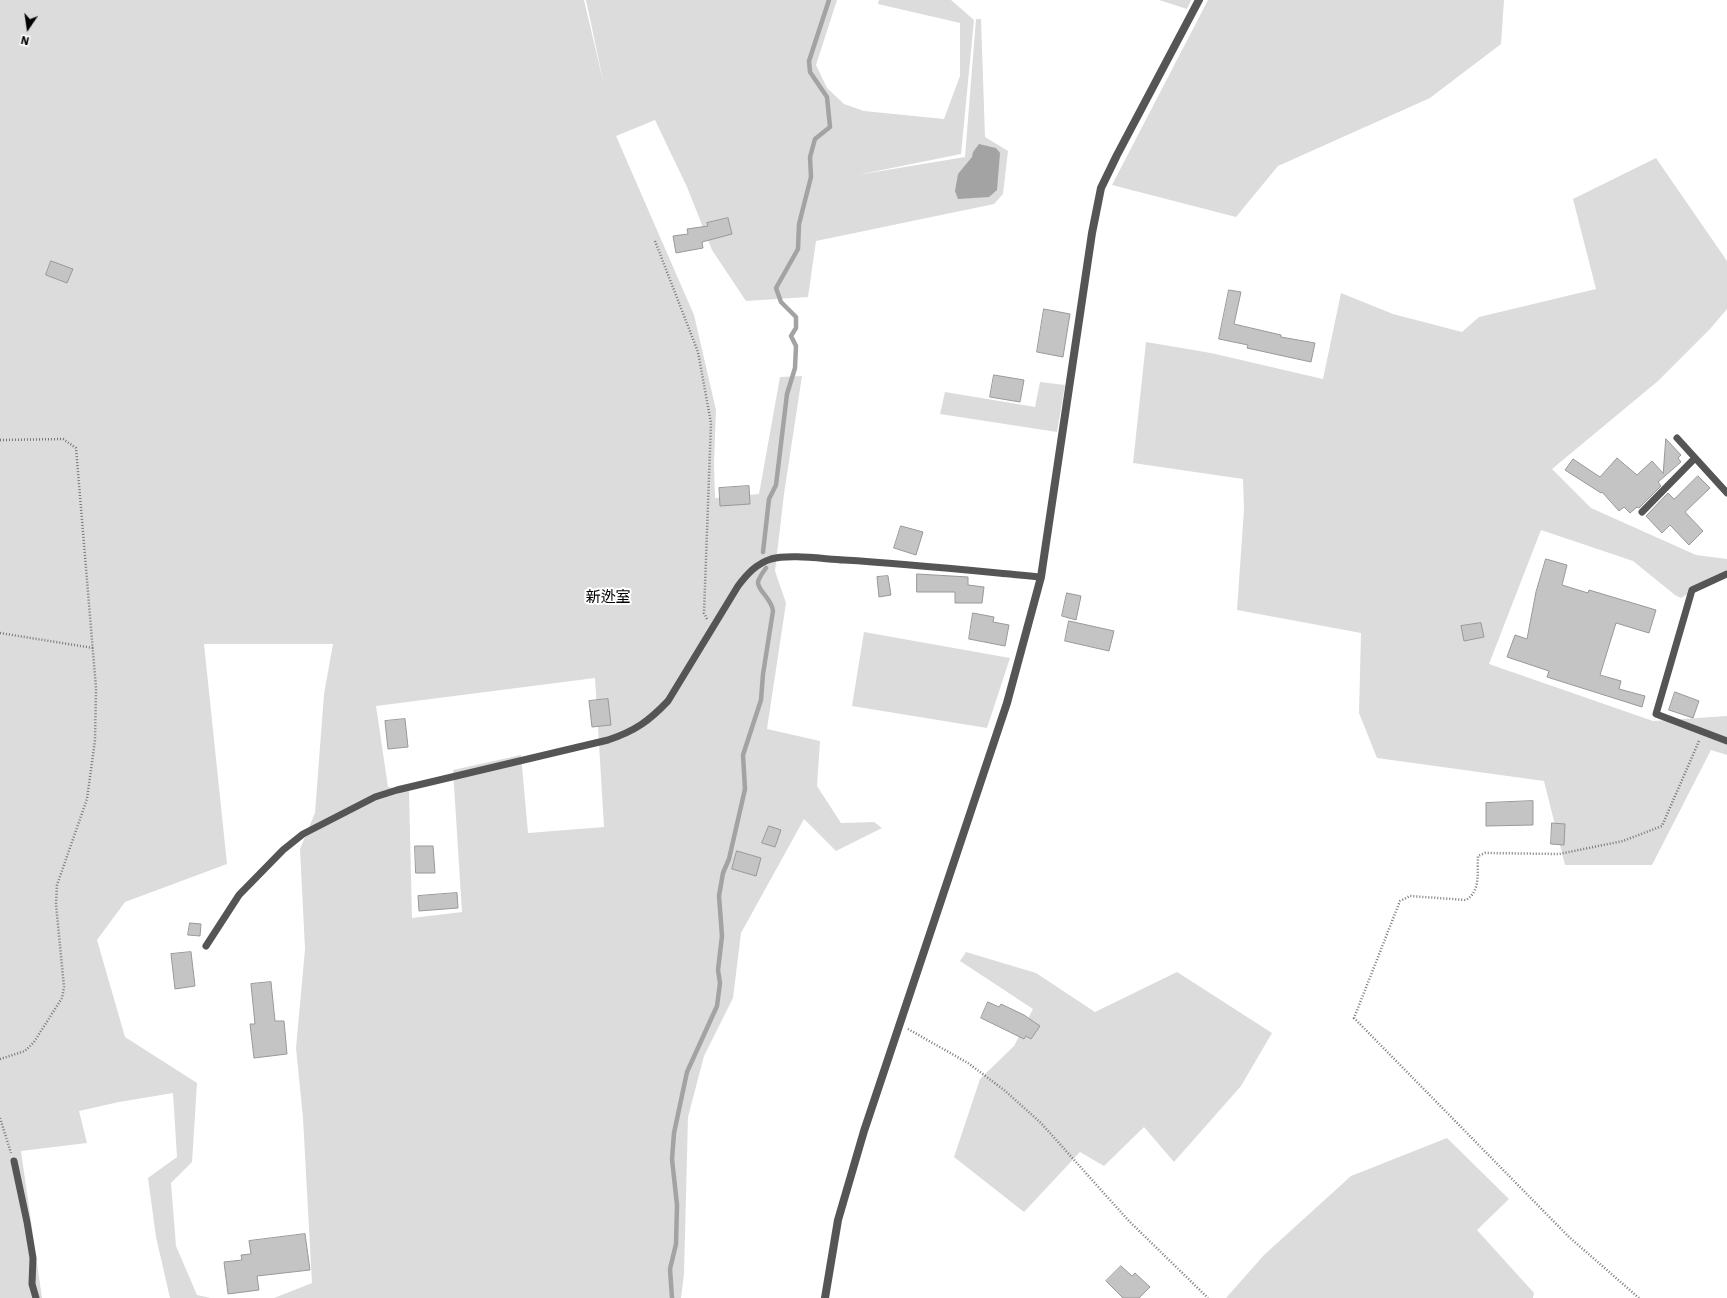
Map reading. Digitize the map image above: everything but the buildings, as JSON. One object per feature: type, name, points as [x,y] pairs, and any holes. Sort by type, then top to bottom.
[{"type":"street","points":[[825,1298],[840,1213],[864,1131],[1006,703],[1041,577],[1092,233],[1102,188],[1198,0]]},
{"type":"lane","points":[[1677,438],[1727,493]]},
{"type":"lane","points":[[1642,512],[1695,458]]},
{"type":"lane","points":[[206,946],[239,895],[283,850],[303,834],[350,809],[375,797],[397,790],[608,740],[628,734],[644,724],[655,716],[668,700],[738,586],[748,573],[760,563],[772,559],[799,558],[926,566],[1041,577]]},
{"type":"lane","points":[[1727,574],[1692,590],[1656,714],[1702,733],[1727,741]]},
{"type":"lane","points":[[14,1161],[33,1258],[32,1284],[36,1298]]},
{"type":"path","points":[[655,241],[698,352],[711,423],[704,613],[707,621],[714,626]]},
{"type":"path","points":[[0,440],[63,439],[76,448],[96,688],[96,740],[87,799],[58,885],[56,904],[64,987],[62,998],[34,1042],[25,1051],[0,1058]]},
{"type":"path","points":[[0,633],[93,648]]},
{"type":"path","points":[[1639,1298],[1569,1238],[1354,1018],[1400,901],[1410,896],[1466,900],[1472,896],[1477,886],[1478,856],[1485,853],[1558,854],[1623,841],[1662,826],[1702,733]]},
{"type":"path","points":[[900,1024],[968,1063],[1009,1095],[1041,1123],[1128,1220],[1208,1298]]},
{"type":"path","points":[[0,1118],[14,1161]]},
{"type":"shaded area","points":[[0,0],[584,0],[604,85],[586,0],[837,0],[816,65],[827,88],[844,104],[864,111],[944,119],[960,76],[960,23],[878,4],[879,0],[951,0],[974,20],[961,154],[857,175],[965,157],[976,19],[981,19],[985,137],[1008,151],[1003,194],[994,204],[816,241],[808,297],[746,301],[712,250],[687,187],[655,120],[616,136],[694,315],[716,410],[714,464],[715,498],[759,494],[780,377],[802,376],[784,494],[775,571],[786,603],[767,729],[820,741],[817,786],[841,823],[874,822],[882,828],[836,851],[804,819],[741,933],[733,998],[704,1056],[688,1117],[684,1274],[681,1298],[274,1298],[312,1283],[303,1118],[296,1048],[305,949],[300,849],[315,813],[324,694],[333,644],[204,644],[227,864],[125,902],[97,940],[125,1037],[197,1083],[192,1162],[171,1183],[176,1246],[197,1295],[211,1298],[170,1298],[156,1237],[148,1178],[177,1157],[173,1093],[119,1102],[79,1111],[87,1143],[21,1151],[42,1298],[0,1298]],"holes":[[[595,678],[604,827],[528,833],[521,755],[453,770],[462,912],[412,918],[409,791],[388,787],[376,706]]]},
{"type":"shaded area","points":[[1159,0],[1191,0],[1187,9]]},
{"type":"shaded area","points":[[1208,0],[1504,0],[1501,44],[1430,98],[1278,166],[1236,217],[1112,185]]},
{"type":"shaded area","points":[[979,144],[996,148],[1000,153],[997,190],[989,197],[958,199],[955,191],[958,174],[972,157],[973,152]]},
{"type":"shaded area","points":[[1656,158],[1727,261],[1727,309],[1710,329],[1658,381],[1552,469],[1591,508],[1696,555],[1727,559],[1727,571],[1681,598],[1675,595],[1633,561],[1541,530],[1489,664],[1653,721],[1727,716],[1727,755],[1711,750],[1652,865],[1565,865],[1544,781],[1377,758],[1359,713],[1361,633],[1237,610],[1244,509],[1243,479],[1133,463],[1146,342],[1211,353],[1323,379],[1341,293],[1393,314],[1462,332],[1479,317],[1596,289],[1573,199]]},
{"type":"shaded area","points":[[1040,382],[1065,385],[1057,432],[940,414],[945,392],[1035,407]]},
{"type":"shaded area","points":[[864,632],[1010,658],[987,728],[852,706]]},
{"type":"shaded area","points":[[966,952],[1036,973],[1095,1012],[1177,972],[1272,1033],[1241,1086],[1174,1162],[1144,1127],[1104,1166],[1080,1152],[1024,1212],[954,1157],[980,1079],[1014,1046],[1033,1009],[960,961]]},
{"type":"shaded area","points":[[1447,1138],[1509,1199],[1477,1230],[1534,1293],[1533,1298],[1226,1298],[1264,1255],[1351,1176]]},
{"type":"waterway","points":[[763,552],[769,499],[776,485],[787,394],[795,368],[796,346],[791,336],[796,328],[796,317],[781,302],[776,288],[798,249],[799,224],[811,177],[810,157],[815,139],[830,127],[827,97],[810,72],[809,61],[829,0]]},
{"type":"waterway","points":[[672,1298],[670,1269],[676,1244],[677,1205],[672,1159],[674,1133],[687,1072],[717,1006],[720,983],[718,970],[722,936],[719,896],[723,873],[729,859],[745,789],[743,755],[761,700],[763,674],[773,611],[770,603],[758,585],[759,579],[766,568]]},
{"type":"district","name":"新迯室","points":[[608,598]]}]
